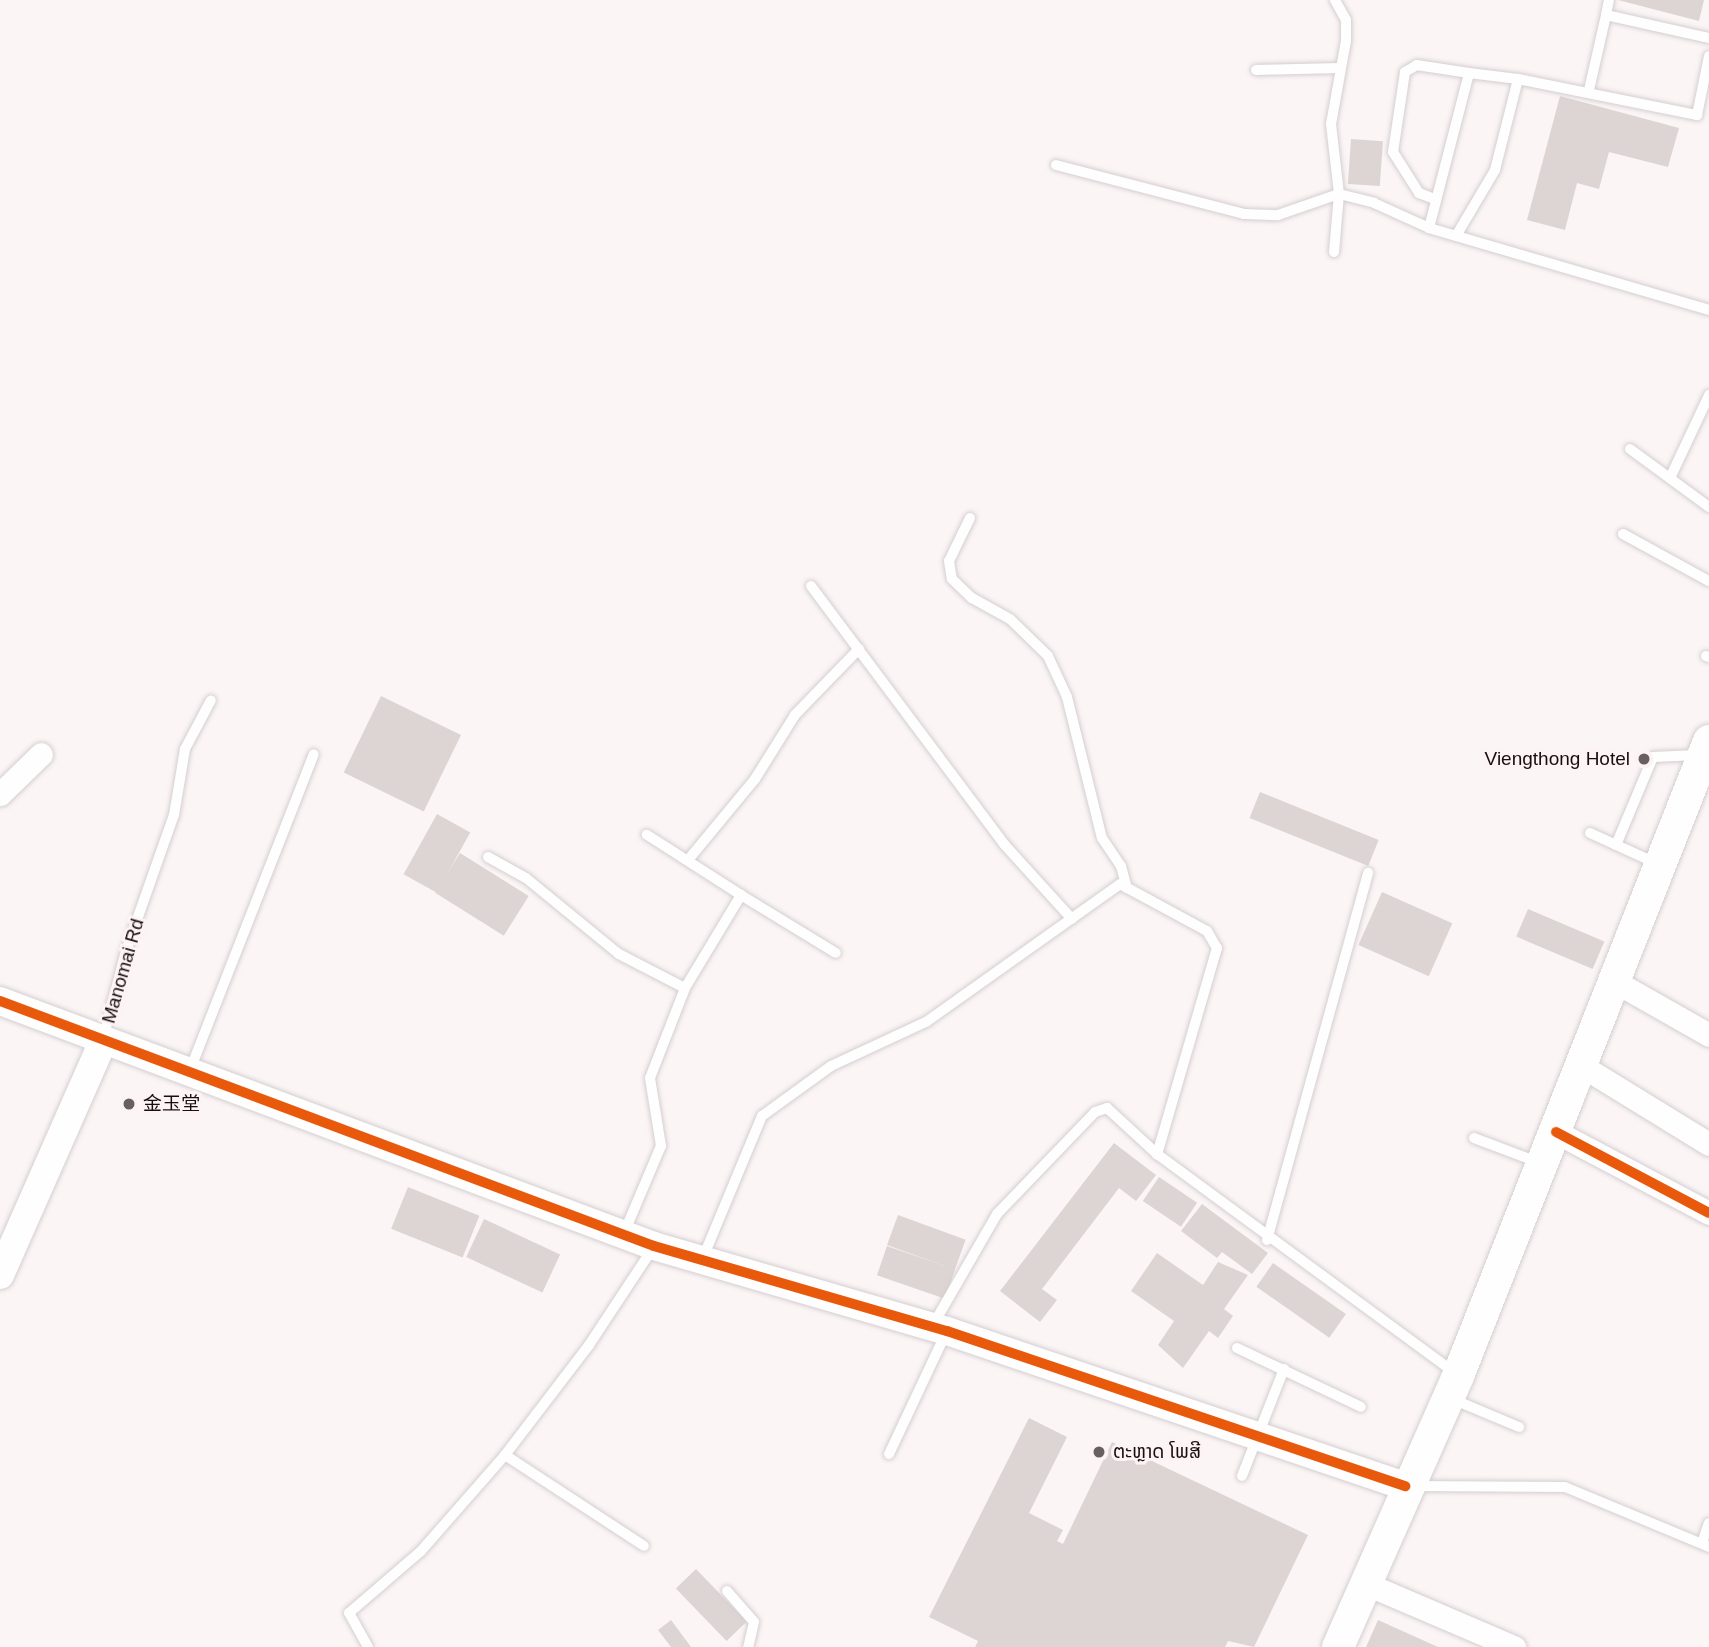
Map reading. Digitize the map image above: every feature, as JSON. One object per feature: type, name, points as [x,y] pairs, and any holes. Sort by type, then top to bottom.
[{"type":"main road","points":[[1338,1647],[1368,1585],[1406,1486],[1453,1386],[1707,750]]},
{"type":"street","points":[[0,794],[41,754]]},
{"type":"street","points":[[1614,981],[1709,1035]]},
{"type":"street","points":[[0,1001],[654,1246],[939,1329],[1406,1486]]},
{"type":"street","name":"Manomai Rd","points":[[0,1275],[103,1041]]},
{"type":"street","points":[[1581,1066],[1709,1144]]},
{"type":"street","points":[[1556,1132],[1709,1213]]},
{"type":"street","points":[[1368,1585],[1514,1647]]},
{"type":"lane","points":[[1335,0],[1346,20],[1331,124],[1339,194],[1335,252]]},
{"type":"lane","points":[[1589,90],[1609,0]]},
{"type":"lane","points":[[1606,15],[1709,38]]},
{"type":"lane","points":[[1435,199],[1419,194],[1393,152],[1405,72],[1417,65],[1589,90],[1698,115],[1709,56]]},
{"type":"lane","points":[[1256,70],[1339,68]]},
{"type":"lane","points":[[1429,228],[1469,73]]},
{"type":"lane","points":[[1456,236],[1495,170],[1518,79]]},
{"type":"lane","points":[[1056,166],[1244,214],[1278,215],[1339,194],[1374,203],[1429,228],[1709,310]]},
{"type":"lane","points":[[1670,478],[1709,395]]},
{"type":"lane","points":[[1630,449],[1709,507]]},
{"type":"lane","points":[[970,518],[949,561],[952,579],[972,598],[1010,619],[1048,656],[1067,697],[1102,838],[1128,888]]},
{"type":"lane","points":[[1623,534],[1709,581]]},
{"type":"lane","points":[[811,586],[1004,844],[1072,919]]},
{"type":"lane","points":[[688,860],[755,779],[794,715],[859,649]]},
{"type":"lane","name":"Manomai Rd","points":[[103,1041],[126,951],[174,816],[186,749],[211,700]]},
{"type":"lane","points":[[1616,845],[1653,757],[1677,760],[1707,750]]},
{"type":"lane","points":[[190,1070],[314,754]]},
{"type":"lane","points":[[1590,832],[1660,866]]},
{"type":"lane","points":[[647,835],[836,953]]},
{"type":"lane","points":[[488,856],[526,878],[619,954],[685,988]]},
{"type":"lane","points":[[1267,1240],[1368,873]]},
{"type":"lane","points":[[702,1260],[762,1116],[831,1066],[926,1022],[1072,919],[1115,885],[1128,888],[1207,931],[1217,948],[1157,1154]]},
{"type":"lane","points":[[624,1234],[661,1146],[650,1078],[685,988],[741,895]]},
{"type":"lane","points":[[889,1454],[939,1329],[997,1214],[1095,1112],[1107,1108],[1157,1154],[1453,1386],[1519,1427]]},
{"type":"lane","points":[[1474,1138],[1543,1164]]},
{"type":"lane","points":[[368,1647],[349,1613],[421,1551],[505,1455],[589,1345],[654,1246]]},
{"type":"lane","points":[[1237,1348],[1361,1407]]},
{"type":"lane","points":[[1241,1476],[1259,1437],[1284,1369]]},
{"type":"lane","points":[[505,1455],[644,1546]]},
{"type":"lane","points":[[1406,1486],[1565,1486],[1705,1545],[1709,1523]]},
{"type":"lane","points":[[727,1591],[754,1622],[748,1647]]},
{"type":"building","points":[[1618,0],[1704,0],[1699,21]]},
{"type":"building","points":[[1560,96],[1679,128],[1668,167],[1609,152],[1599,189],[1577,183],[1565,230],[1527,220]]},
{"type":"building","points":[[1351,139],[1383,141],[1380,186],[1348,184]]},
{"type":"building","points":[[381,696],[461,735],[424,811],[344,772]]},
{"type":"building","points":[[1260,792],[1379,840],[1368,866],[1250,818]]},
{"type":"building","points":[[437,814],[470,832],[437,893],[404,874]]},
{"type":"building","points":[[460,853],[529,896],[504,936],[435,893]]},
{"type":"building","points":[[1382,892],[1452,923],[1429,976],[1358,945]]},
{"type":"building","points":[[1528,909],[1604,941],[1593,969],[1516,937]]},
{"type":"building","points":[[1114,1143],[1156,1175],[1136,1201],[1119,1188],[1042,1289],[1057,1300],[1040,1322],[1000,1291]]},
{"type":"building","points":[[1159,1177],[1197,1203],[1181,1227],[1143,1201]]},
{"type":"building","points":[[408,1187],[479,1216],[463,1258],[391,1229]]},
{"type":"building","points":[[1202,1204],[1268,1253],[1252,1274],[1222,1252],[1217,1258],[1181,1231]]},
{"type":"building","points":[[898,1215],[966,1240],[955,1270],[887,1245]]},
{"type":"building","points":[[484,1219],[560,1254],[542,1293],[466,1257]]},
{"type":"building","points":[[887,1246],[955,1269],[945,1299],[877,1275]]},
{"type":"building","points":[[1157,1253],[1203,1285],[1218,1262],[1248,1275],[1224,1309],[1233,1316],[1218,1338],[1209,1331],[1183,1368],[1158,1345],[1174,1321],[1131,1291]]},
{"type":"building","points":[[1273,1263],[1346,1314],[1329,1338],[1256,1287]]},
{"type":"building","name":"ຕະຫຼາດ ໂພສີ","points":[[1029,1418],[1067,1437],[1029,1513],[1063,1530],[1057,1541],[1063,1544],[1112,1442],[1308,1535],[1254,1647],[1228,1641],[1225,1647],[975,1647],[978,1641],[929,1617]]},
{"type":"building","points":[[696,1569],[747,1622],[727,1641],[676,1588]]},
{"type":"building","points":[[671,1620],[691,1647],[671,1647],[658,1630]]},
{"type":"building","points":[[1378,1620],[1438,1647],[1366,1647]]},
{"type":"cycle path","points":[[0,1001],[654,1246],[947,1331],[1406,1486]]},
{"type":"cycle path","points":[[1556,1132],[1709,1213]]},
{"type":"place","name":"Viengthong Hotel","points":[[1644,759]]},
{"type":"place","name":"金玉堂","points":[[129,1104]]},
{"type":"place","name":"ຕະຫຼາດ ໂພສີ","points":[[1099,1452]]}]
